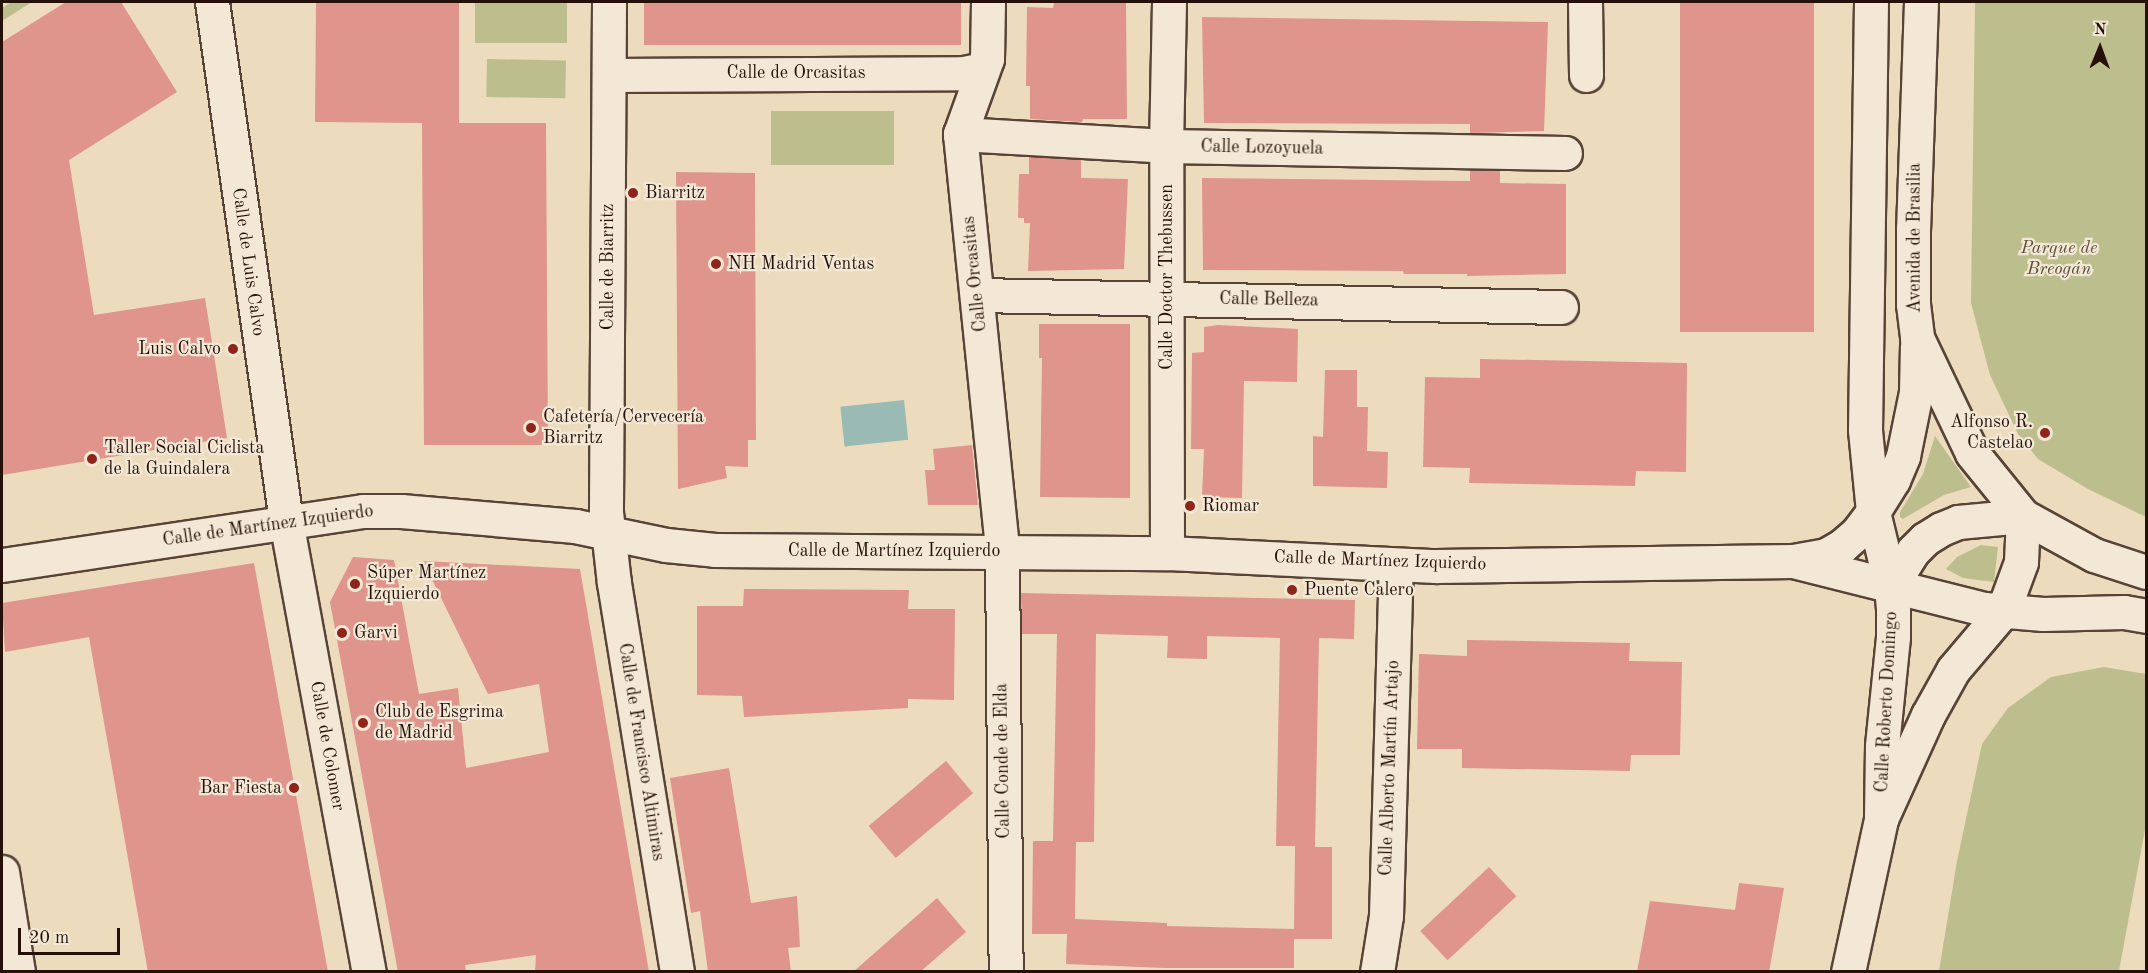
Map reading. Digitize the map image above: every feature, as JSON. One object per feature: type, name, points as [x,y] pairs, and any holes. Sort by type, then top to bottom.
[{"type":"street","name":"Calle de Luis Calvo","points":[[212,2],[286,521]]},
{"type":"street","name":"Calle de Biarritz","points":[[609,2],[606,512],[609,532]]},
{"type":"street","name":"Calle Orcasitas","points":[[988,2],[987,59],[960,134],[978,295],[1002,552]]},
{"type":"street","name":"Calle Doctor Thebussen","points":[[1167,553],[1166,146],[1169,2]]},
{"type":"street","points":[[1586,2],[1586,75]]},
{"type":"street","points":[[1871,2],[1864,395],[1873,512]]},
{"type":"street","name":"Avenida de Brasilia","points":[[1921,2],[1913,229],[1913,304],[1917,338],[1972,453],[2023,516]]},
{"type":"street","name":"Calle de Orcasitas","points":[[609,75],[964,73],[983,69]]},
{"type":"street","name":"Calle Lozoyuela","points":[[960,134],[1166,146],[1565,153]]},
{"type":"street","name":"Calle Belleza","points":[[978,295],[1167,297],[1561,307]]},
{"type":"street","name":"Calle de Martínez Izquierdo","points":[[2,565],[363,511],[401,511],[575,526],[666,545],[715,550],[1167,553],[1396,565],[1793,561],[1826,555],[1857,533],[1893,480],[1908,437],[1916,392],[1917,338]]},
{"type":"street","name":"Calle Roberto Domingo","points":[[1848,972],[1881,819],[1882,746],[1893,637],[1891,586],[1873,512]]},
{"type":"street","points":[[1891,586],[1913,551],[1925,539],[1941,529],[1958,522],[2023,516],[2094,555],[2146,572]]},
{"type":"street","name":"Calle Roberto Domingo","points":[[1881,819],[1928,715],[1953,670],[2003,611],[2021,562],[2023,516]]},
{"type":"street","name":"Calle de Colomer","points":[[286,521],[369,972]]},
{"type":"street","name":"Calle de Francisco Altimiras","points":[[609,532],[614,583],[676,972]]},
{"type":"street","name":"Calle Conde de Elda","points":[[1002,552],[1006,972]]},
{"type":"street","name":"Calle de Martínez Izquierdo","points":[[1793,561],[1965,605],[2003,611],[2142,615]]},
{"type":"street","name":"Calle Alberto Martín Artajo","points":[[1377,972],[1386,916],[1396,565]]},
{"type":"street","points":[[2,872],[18,972]]},
{"type":"green space","points":[[11,2],[32,2],[2,21],[2,8]]},
{"type":"green space","points":[[475,2],[567,2],[567,43],[475,43]]},
{"type":"green space","name":"Parque de Breogán","points":[[1975,2],[2146,2],[2146,517],[2088,489],[2038,459],[2018,434],[1990,375],[1971,303]]},
{"type":"green space","points":[[487,59],[566,60],[565,98],[486,97]]},
{"type":"green space","points":[[771,111],[894,111],[894,165],[771,165]]},
{"type":"green space","points":[[1935,436],[1971,487],[1944,495],[1903,519],[1900,517],[1900,512],[1923,474]]},
{"type":"green space","points":[[1981,545],[1998,547],[1994,582],[1963,578],[1946,569],[1957,557]]},
{"type":"green space","points":[[2104,667],[2146,674],[2146,824],[2119,971],[1939,971],[1957,861],[1982,744],[2008,708],[2051,677]]},
{"type":"water","points":[[904,400],[908,440],[845,446],[840,407]]},
{"type":"building","points":[[66,2],[121,2],[177,92],[69,160],[94,315],[205,298],[227,438],[2,475],[2,42]]},
{"type":"building","points":[[316,2],[459,2],[459,123],[546,123],[548,445],[424,445],[422,123],[315,122]]},
{"type":"building","points":[[644,2],[961,2],[961,45],[644,45]]},
{"type":"building","points":[[1054,2],[1126,2],[1127,119],[1083,119],[1082,122],[1030,119],[1030,86],[1026,86],[1027,7],[1053,8]]},
{"type":"building","points":[[1680,2],[1814,2],[1814,332],[1680,332]]},
{"type":"building","points":[[1202,17],[1548,22],[1544,131],[1470,133],[1470,124],[1204,123]]},
{"type":"building","points":[[1029,157],[1081,160],[1081,178],[1128,179],[1124,269],[1028,271],[1030,223],[1024,223],[1024,218],[1018,218],[1019,174],[1029,174]]},
{"type":"building","points":[[1470,170],[1500,171],[1500,183],[1566,184],[1566,274],[1467,276],[1467,274],[1404,274],[1403,271],[1203,270],[1202,178],[1470,181]]},
{"type":"building","name":"NH Madrid Ventas","points":[[676,172],[755,173],[756,440],[748,440],[748,467],[725,466],[727,478],[678,489]]},
{"type":"building","points":[[1039,324],[1130,324],[1130,498],[1040,497],[1042,358],[1039,358]]},
{"type":"building","points":[[1218,325],[1298,329],[1297,382],[1244,381],[1242,498],[1202,497],[1204,449],[1191,449],[1192,353],[1204,352],[1204,327]]},
{"type":"building","points":[[1480,359],[1687,363],[1686,472],[1636,471],[1635,486],[1469,483],[1470,468],[1423,467],[1425,377],[1480,378]]},
{"type":"building","points":[[1325,370],[1357,370],[1357,407],[1368,407],[1367,451],[1388,452],[1387,488],[1313,486],[1313,436],[1323,437]]},
{"type":"building","points":[[972,445],[978,505],[928,505],[925,470],[935,470],[933,449]]},
{"type":"building","points":[[353,557],[394,560],[419,694],[458,688],[466,768],[549,752],[539,684],[488,694],[423,561],[580,569],[649,972],[535,972],[536,955],[465,965],[466,972],[398,972],[330,602]]},
{"type":"building","points":[[254,563],[328,972],[148,972],[89,637],[5,652],[2,603]]},
{"type":"building","points":[[744,589],[909,590],[908,609],[955,609],[954,700],[908,699],[908,708],[744,717],[742,696],[697,695],[697,606],[743,606]]},
{"type":"building","points":[[1021,593],[1355,600],[1354,639],[1319,638],[1315,847],[1332,847],[1332,939],[1294,939],[1294,968],[1165,968],[1066,964],[1067,934],[1032,934],[1033,841],[1053,841],[1057,634],[1022,634]],"holes":[[[1096,634],[1168,636],[1167,658],[1207,659],[1207,636],[1280,638],[1276,846],[1295,846],[1294,929],[1167,926],[1167,923],[1075,919],[1076,842],[1094,842]]]},
{"type":"building","points":[[1467,640],[1630,643],[1629,661],[1682,662],[1680,755],[1631,755],[1630,771],[1462,768],[1462,749],[1417,749],[1419,654],[1467,656]]},
{"type":"building","points":[[946,761],[973,793],[896,858],[869,826]]},
{"type":"building","points":[[729,768],[751,903],[797,896],[800,947],[788,948],[791,972],[708,972],[700,911],[691,913],[670,778]]},
{"type":"building","points":[[1489,867],[1516,896],[1448,960],[1420,931]]},
{"type":"building","points":[[1739,883],[1784,888],[1769,972],[1637,972],[1650,901],[1735,910]]},
{"type":"building","points":[[937,898],[966,932],[920,972],[853,972]]},
{"type":"place","name":"Biarritz","points":[[633,193]]},
{"type":"place","name":"NH Madrid Ventas","points":[[716,264]]},
{"type":"place","name":"Luis Calvo","points":[[233,349]]},
{"type":"place","name":"Cafetería/Cervecería Biarritz","points":[[531,428]]},
{"type":"place","name":"Alfonso R. Castelao","points":[[2045,433]]},
{"type":"place","name":"Taller Social Ciclista de la Guindalera","points":[[92,459]]},
{"type":"place","name":"Riomar","points":[[1190,506]]},
{"type":"place","name":"Súper Martínez Izquierdo","points":[[355,584]]},
{"type":"place","name":"Puente Calero","points":[[1292,590]]},
{"type":"place","name":"Garvi","points":[[342,633]]},
{"type":"place","name":"Club de Esgrima de Madrid","points":[[363,723]]},
{"type":"place","name":"Bar Fiesta","points":[[294,788]]}]
